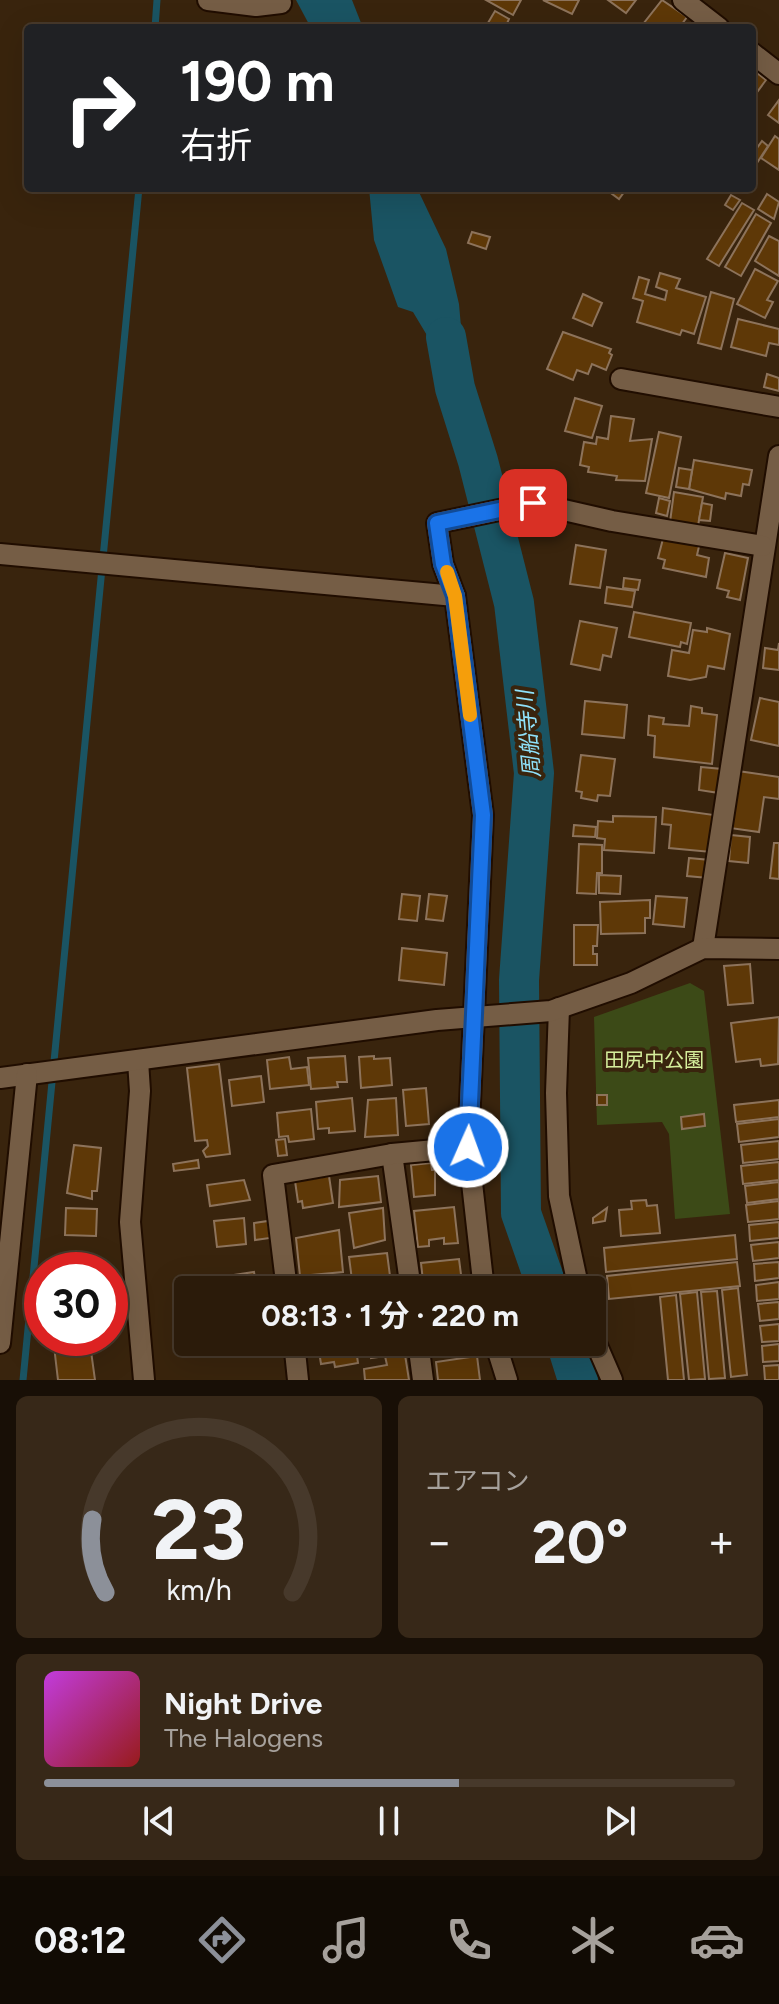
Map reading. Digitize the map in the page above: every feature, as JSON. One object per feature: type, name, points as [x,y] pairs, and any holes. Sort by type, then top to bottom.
[{"type":"street","points":[[208,0],[256,6],[281,3],[280,0]]},
{"type":"street","points":[[683,0],[714,24]]},
{"type":"street","points":[[756,55],[777,66]]},
{"type":"street","points":[[621,379],[779,407]]},
{"type":"street","points":[[703,948],[779,456]]},
{"type":"street","points":[[482,1276],[468,1147],[483,815],[455,596],[443,564],[437,523],[533,503],[612,521],[763,546]]},
{"type":"street","points":[[0,554],[455,596]]},
{"type":"street","points":[[0,1078],[555,1009],[631,983],[703,948],[779,949]]},
{"type":"street","points":[[555,1009],[559,1196],[576,1276]]},
{"type":"street","points":[[138,1061],[140,1091],[130,1222],[144,1380]]},
{"type":"street","points":[[0,1343],[6,1234],[27,1074]]},
{"type":"street","points":[[285,1276],[273,1175],[392,1154],[468,1147]]},
{"type":"street","points":[[392,1154],[409,1276]]},
{"type":"street","points":[[295,1356],[298,1380]]},
{"type":"street","points":[[420,1356],[423,1380]]},
{"type":"street","points":[[499,1356],[507,1380]]},
{"type":"street","points":[[602,1356],[612,1380]]},
{"type":"green space","name":"田尻中公園","points":[[690,983],[704,991],[730,1214],[675,1219],[669,1134],[662,1122],[597,1125],[594,1017]]},
{"type":"water","points":[[296,0],[352,0],[361,24],[309,24]]},
{"type":"water","points":[[369,192],[419,192],[446,249],[459,304],[466,384],[447,398],[434,347],[413,312],[398,307],[374,240]]},
{"type":"building","points":[[486,0],[521,0],[513,15]]},
{"type":"building","points":[[543,0],[579,0],[572,14]]},
{"type":"building","points":[[608,0],[636,0],[626,13]]},
{"type":"building","points":[[662,0],[687,17],[682,24],[643,24]]},
{"type":"building","points":[[495,11],[509,19],[507,24],[487,24]]},
{"type":"building","points":[[756,72],[766,80],[756,94]]},
{"type":"building","points":[[779,100],[779,123],[768,115]]},
{"type":"building","points":[[775,136],[779,139],[779,170],[761,158]]},
{"type":"building","points":[[762,141],[768,146],[757,163],[756,161],[756,149]]},
{"type":"building","points":[[609,192],[624,192],[619,199]]},
{"type":"building","points":[[767,194],[779,202],[774,219],[758,209]]},
{"type":"building","points":[[731,195],[740,200],[733,210],[725,205]]},
{"type":"building","points":[[742,203],[754,210],[719,266],[707,259]]},
{"type":"building","points":[[756,214],[771,223],[741,276],[725,267]]},
{"type":"building","points":[[472,232],[490,237],[486,249],[468,243]]},
{"type":"building","points":[[769,236],[779,241],[779,276],[755,261]]},
{"type":"building","points":[[755,269],[778,281],[767,300],[773,302],[765,318],[737,304]]},
{"type":"building","points":[[660,273],[680,279],[676,288],[706,297],[694,334],[682,330],[680,335],[637,322],[643,301],[633,298],[639,277],[649,280],[645,294],[665,300],[667,291],[656,287]]},
{"type":"building","points":[[711,292],[734,299],[721,349],[698,343]]},
{"type":"building","points":[[583,294],[602,303],[592,326],[573,318]]},
{"type":"building","points":[[738,319],[779,329],[779,345],[769,343],[766,356],[731,347]]},
{"type":"building","points":[[563,332],[611,349],[606,370],[592,364],[588,374],[577,370],[573,380],[547,369]]},
{"type":"building","points":[[767,374],[779,378],[779,391],[764,387]]},
{"type":"building","points":[[575,398],[602,406],[592,438],[565,431]]},
{"type":"building","points":[[611,416],[634,419],[630,441],[652,439],[645,481],[616,480],[617,476],[588,472],[589,467],[580,465],[584,442],[596,444],[597,437],[608,439]]},
{"type":"building","points":[[659,432],[681,437],[669,498],[646,493]]},
{"type":"building","points":[[694,460],[752,470],[749,485],[743,484],[741,496],[726,493],[725,499],[689,489]]},
{"type":"building","points":[[679,468],[692,470],[689,489],[676,487]]},
{"type":"building","points":[[674,492],[703,497],[698,526],[670,522]]},
{"type":"building","points":[[659,498],[670,501],[667,516],[656,513]]},
{"type":"building","points":[[702,503],[712,505],[710,521],[699,520]]},
{"type":"building","points":[[664,535],[700,542],[697,555],[709,558],[706,577],[663,568],[665,560],[658,558]]},
{"type":"building","points":[[576,545],[606,550],[600,588],[570,584]]},
{"type":"building","points":[[725,553],[748,558],[740,600],[727,597],[729,591],[717,588]]},
{"type":"building","points":[[624,578],[640,580],[638,590],[623,588]]},
{"type":"building","points":[[607,587],[635,591],[632,607],[605,603]]},
{"type":"building","points":[[634,612],[691,623],[687,644],[681,642],[680,647],[629,637]]},
{"type":"building","points":[[580,621],[617,628],[611,657],[603,655],[600,670],[571,664]]},
{"type":"building","points":[[707,628],[730,634],[724,669],[708,666],[706,677],[690,680],[668,676],[672,650],[689,653],[693,630],[707,632]]},
{"type":"building","points":[[779,643],[779,670],[763,668],[765,648],[778,650]]},
{"type":"building","points":[[760,698],[779,702],[779,746],[751,740]]},
{"type":"building","points":[[585,701],[627,705],[624,738],[582,734]]},
{"type":"building","points":[[691,706],[702,708],[702,713],[717,715],[712,764],[654,757],[655,736],[648,735],[649,716],[664,718],[663,724],[689,726]]},
{"type":"building","points":[[581,755],[615,759],[610,796],[598,795],[597,801],[581,798],[582,792],[576,791]]},
{"type":"building","points":[[701,767],[722,769],[719,793],[699,790]]},
{"type":"building","points":[[738,771],[779,777],[779,799],[764,797],[759,832],[730,828]]},
{"type":"building","points":[[663,808],[714,815],[711,852],[669,848],[671,825],[662,824]]},
{"type":"building","points":[[613,816],[656,817],[654,853],[604,850],[605,839],[597,838],[598,821],[613,822]]},
{"type":"building","points":[[574,825],[596,827],[595,837],[573,836]]},
{"type":"building","points":[[731,835],[750,837],[748,863],[729,861]]},
{"type":"building","points":[[774,843],[779,843],[779,879],[770,878]]},
{"type":"building","points":[[579,844],[602,845],[602,873],[597,873],[596,894],[577,893]]},
{"type":"building","points":[[689,858],[710,860],[708,878],[687,876]]},
{"type":"building","points":[[599,875],[621,876],[620,894],[599,893]]},
{"type":"building","points":[[402,894],[420,896],[417,921],[399,919]]},
{"type":"building","points":[[429,894],[447,896],[443,921],[426,919]]},
{"type":"building","points":[[656,896],[687,898],[684,927],[653,924]]},
{"type":"building","points":[[650,900],[650,918],[645,918],[645,933],[601,934],[600,902]]},
{"type":"building","points":[[574,925],[598,925],[597,946],[593,946],[597,965],[574,965]]},
{"type":"building","points":[[402,948],[447,953],[444,985],[399,980]]},
{"type":"building","points":[[750,964],[753,1003],[728,1005],[724,966]]},
{"type":"building","points":[[779,1017],[778,1064],[761,1066],[760,1059],[736,1062],[731,1023]]},
{"type":"building","points":[[345,1056],[347,1082],[337,1082],[338,1087],[311,1089],[308,1058]]},
{"type":"building","points":[[374,1056],[374,1059],[390,1058],[392,1085],[361,1088],[359,1057]]},
{"type":"building","points":[[289,1057],[291,1069],[307,1067],[309,1085],[270,1089],[267,1060]]},
{"type":"building","points":[[219,1064],[230,1154],[206,1157],[203,1151],[208,1146],[207,1140],[195,1141],[187,1068]]},
{"type":"building","points":[[261,1076],[264,1102],[232,1106],[229,1080]]},
{"type":"building","points":[[426,1088],[429,1124],[406,1126],[403,1090]]},
{"type":"building","points":[[597,1095],[607,1095],[607,1105],[597,1105]]},
{"type":"building","points":[[352,1098],[355,1131],[329,1133],[329,1128],[318,1129],[316,1102]]},
{"type":"building","points":[[396,1098],[398,1135],[365,1137],[368,1100]]},
{"type":"building","points":[[779,1100],[779,1117],[736,1122],[734,1105]]},
{"type":"building","points":[[311,1109],[314,1139],[289,1142],[288,1136],[279,1137],[277,1113]]},
{"type":"building","points":[[704,1114],[705,1126],[682,1129],[681,1117]]},
{"type":"building","points":[[779,1119],[779,1137],[739,1142],[737,1124]]},
{"type":"building","points":[[285,1139],[287,1155],[278,1156],[276,1140]]},
{"type":"building","points":[[779,1141],[779,1159],[743,1163],[741,1145]]},
{"type":"building","points":[[74,1145],[101,1148],[97,1191],[92,1191],[92,1199],[67,1193]]},
{"type":"building","points":[[198,1160],[199,1168],[174,1171],[173,1164]]},
{"type":"building","points":[[779,1162],[779,1180],[743,1184],[741,1166]]},
{"type":"building","points":[[431,1163],[432,1170],[435,1170],[435,1195],[414,1197],[411,1165]]},
{"type":"building","points":[[329,1176],[333,1203],[303,1208],[302,1201],[298,1202],[295,1181]]},
{"type":"building","points":[[378,1176],[381,1202],[339,1207],[340,1180]]},
{"type":"building","points":[[244,1180],[250,1200],[210,1206],[207,1185]]},
{"type":"building","points":[[779,1182],[779,1199],[747,1203],[745,1186]]},
{"type":"building","points":[[646,1200],[647,1206],[657,1205],[660,1233],[621,1236],[619,1210],[632,1209],[631,1201]]},
{"type":"building","points":[[779,1201],[779,1219],[748,1222],[746,1205]]},
{"type":"building","points":[[454,1207],[458,1243],[444,1244],[444,1238],[429,1240],[429,1246],[418,1247],[414,1211]]},
{"type":"building","points":[[66,1208],[97,1209],[96,1236],[65,1235]]},
{"type":"building","points":[[383,1208],[385,1240],[354,1248],[349,1213]]},
{"type":"building","points":[[607,1208],[605,1221],[593,1223],[593,1218]]},
{"type":"building","points":[[244,1218],[246,1244],[217,1247],[214,1221]]},
{"type":"building","points":[[268,1221],[270,1238],[255,1240],[254,1223]]},
{"type":"building","points":[[779,1222],[779,1238],[750,1241],[749,1225]]},
{"type":"building","points":[[339,1230],[343,1272],[300,1276],[296,1238]]},
{"type":"building","points":[[735,1235],[737,1259],[606,1272],[604,1248]]},
{"type":"building","points":[[779,1242],[779,1258],[753,1261],[751,1245]]},
{"type":"building","points":[[387,1253],[390,1276],[351,1276],[349,1257]]},
{"type":"building","points":[[459,1259],[461,1276],[422,1276],[421,1263]]},
{"type":"building","points":[[737,1262],[740,1286],[609,1299],[607,1276]]},
{"type":"building","points":[[779,1262],[779,1278],[755,1281],[754,1264]]},
{"type":"building","points":[[254,1272],[255,1276],[227,1276]]},
{"type":"building","points":[[779,1282],[779,1299],[757,1301],[756,1285]]},
{"type":"building","points":[[738,1288],[747,1375],[731,1377],[722,1290]]},
{"type":"building","points":[[717,1291],[725,1378],[709,1379],[701,1292]]},
{"type":"building","points":[[697,1292],[705,1379],[689,1380],[680,1294]]},
{"type":"building","points":[[676,1295],[684,1380],[668,1380],[660,1297]]},
{"type":"building","points":[[779,1302],[779,1319],[760,1321],[758,1304]]},
{"type":"building","points":[[779,1324],[779,1341],[762,1342],[760,1326]]},
{"type":"building","points":[[779,1344],[779,1361],[763,1362],[762,1346]]},
{"type":"building","points":[[55,1356],[92,1356],[95,1380],[58,1380]]},
{"type":"building","points":[[320,1356],[357,1356],[358,1363],[335,1367],[334,1362],[321,1364]]},
{"type":"building","points":[[385,1356],[405,1356],[409,1380],[365,1380],[364,1369],[387,1365]]},
{"type":"building","points":[[477,1356],[480,1380],[438,1380],[436,1362]]},
{"type":"building","points":[[779,1365],[779,1380],[765,1380],[764,1366]]},
{"type":"waterway","points":[[155,24],[157,0]]},
{"type":"waterway","points":[[23,1380],[139,192]]},
{"type":"waterway","name":"周船寺川","points":[[446,337],[455,388],[478,461],[514,603],[534,773],[519,980],[521,1213],[543,1276]]},
{"type":"waterway","name":"周船寺川","points":[[570,1356],[578,1380]]},
{"type":"slow traffic","points":[[447,572],[455,596],[470,715]]},
{"type":"route","points":[[468,1147],[471,1016],[483,815],[455,596],[443,564],[437,523],[533,503]]}]
